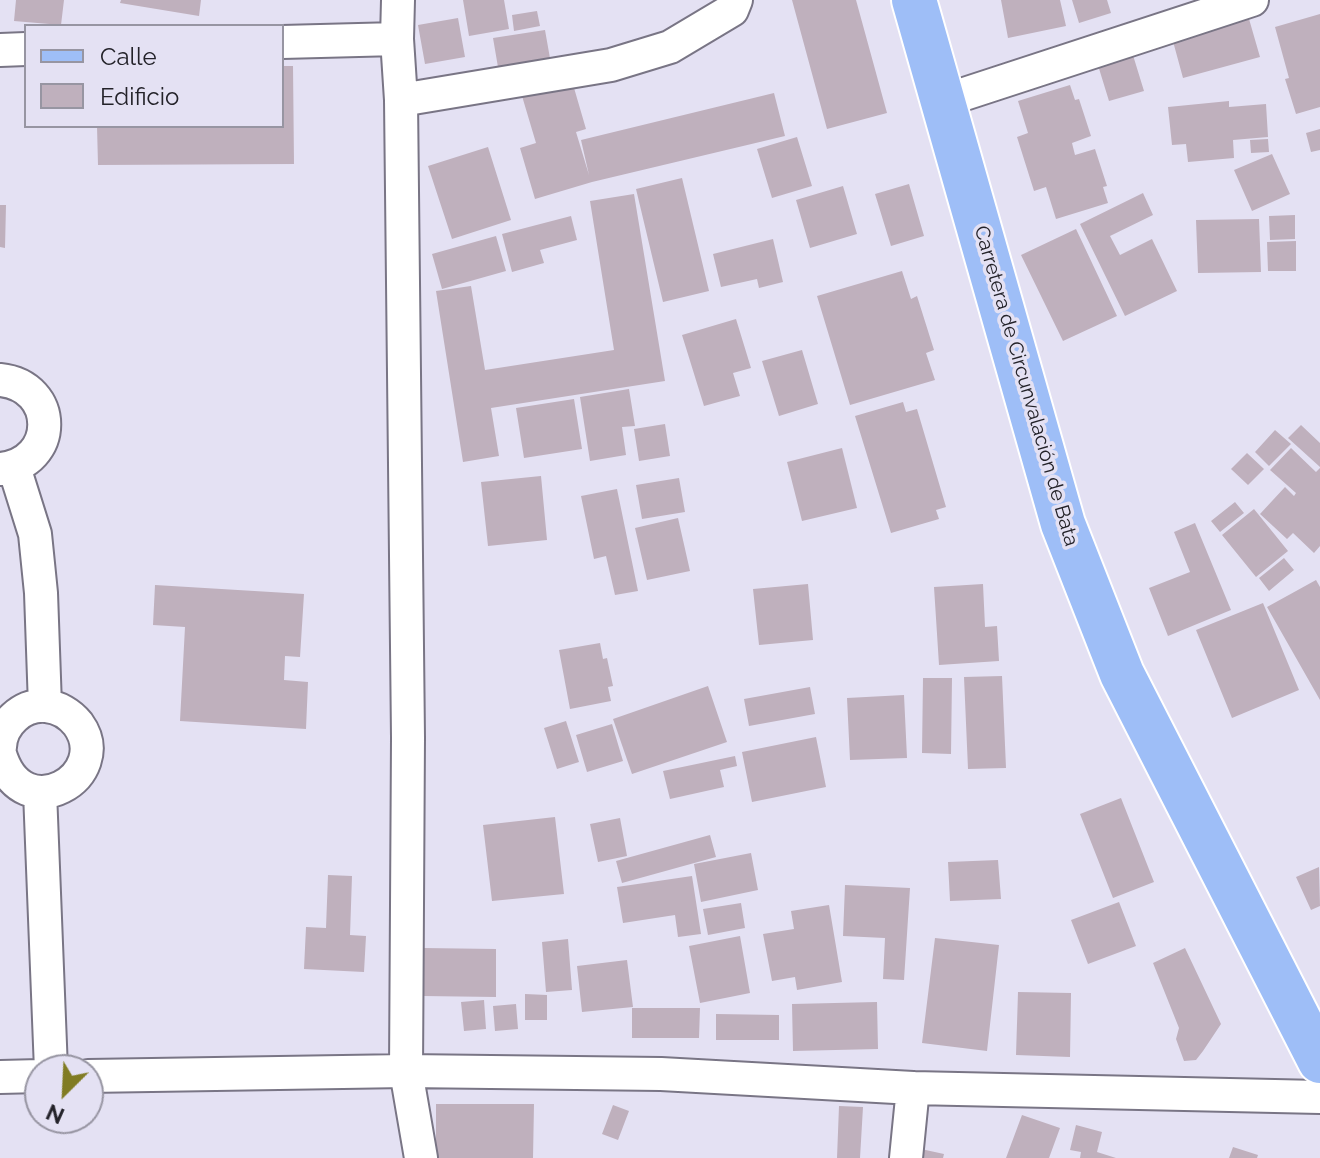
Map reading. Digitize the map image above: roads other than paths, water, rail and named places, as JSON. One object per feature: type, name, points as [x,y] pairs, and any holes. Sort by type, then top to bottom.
[{"type":"main road","name":"Carretera de Circunvalación de Bata","points":[[914,0],[1063,524],[1122,674],[1320,1061]]},
{"type":"street","points":[[398,0],[408,738],[406,1071],[421,1158]]},
{"type":"street","points":[[401,100],[611,65],[670,47],[732,10],[736,0]]},
{"type":"street","points":[[943,101],[1252,0]]},
{"type":"street","points":[[284,42],[397,39]]},
{"type":"street","points":[[0,50],[24,49]]},
{"type":"street","points":[[0,380],[17,383],[31,392],[40,404],[45,419],[44,435],[38,449],[28,460],[7,468],[35,534],[41,593],[45,706]]},
{"type":"street","points":[[0,747],[0,739],[7,725],[17,714],[45,706],[70,716],[79,726],[85,739],[86,752],[76,777],[53,791],[40,792],[12,780],[0,754]]},
{"type":"street","points":[[40,792],[50,1054]]},
{"type":"street","points":[[104,1076],[406,1071],[661,1074],[913,1088],[1320,1097]]},
{"type":"street","points":[[0,1077],[24,1076]]},
{"type":"street","points":[[906,1158],[913,1088]]}]
